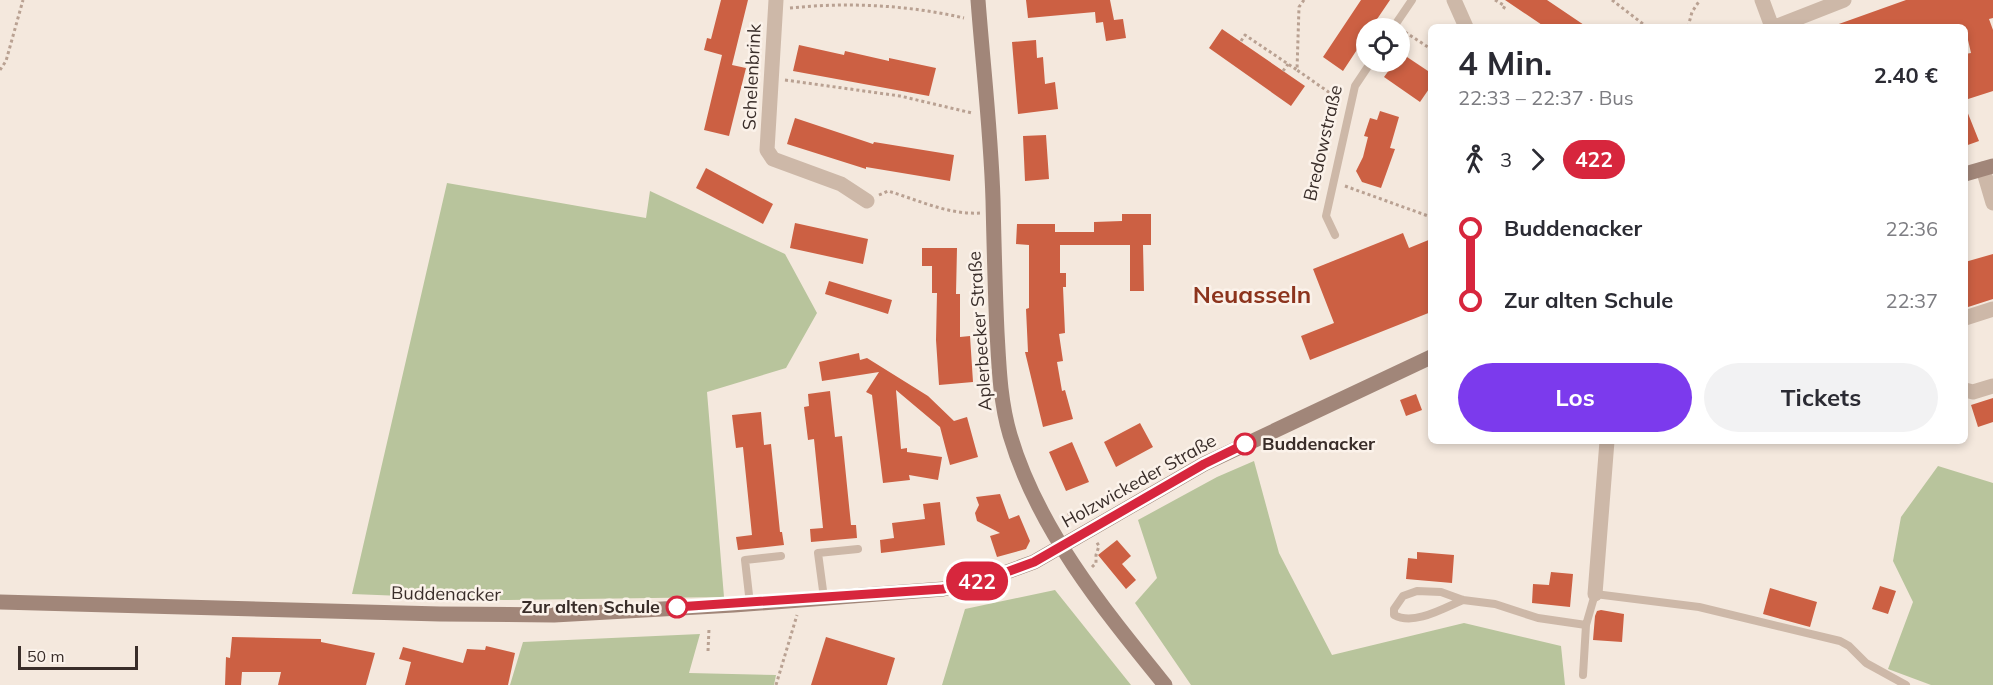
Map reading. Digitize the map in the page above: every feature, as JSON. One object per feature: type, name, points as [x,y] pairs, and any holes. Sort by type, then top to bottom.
[{"type":"main road","name":"Aplerbecker Straße","points":[[978,0],[993,196],[1000,389],[1010,438],[1044,517],[1062,547],[1128,640],[1165,685]]},
{"type":"main road","points":[[1968,173],[1988,168]]},
{"type":"main road","name":"Holzwickeder Straße","points":[[1062,547],[1204,464],[1428,358]]},
{"type":"main road","name":"Buddenacker","points":[[0,602],[554,615],[750,604],[943,589],[985,580],[1034,562],[1062,547]]},
{"type":"street","points":[[1454,0],[1465,24]]},
{"type":"street","points":[[1762,0],[1772,24]]},
{"type":"street","points":[[1781,24],[1845,0]]},
{"type":"street","name":"Schelenbrink","points":[[776,5],[767,150],[773,159],[841,184],[867,201]]},
{"type":"street","points":[[1988,168],[1993,203]]},
{"type":"street","points":[[1968,317],[1993,309]]},
{"type":"street","points":[[1968,391],[1973,392],[1993,386]]},
{"type":"street","points":[[1595,594],[1607,444]]},
{"type":"lane","points":[[1403,18],[1412,0]]},
{"type":"lane","name":"Bredowstraße","points":[[1335,235],[1326,216],[1354,86],[1364,72]]},
{"type":"lane","points":[[824,598],[818,553],[858,549]]},
{"type":"lane","points":[[750,604],[745,560],[781,556]]},
{"type":"lane","points":[[1463,600],[1437,612],[1409,619],[1394,615],[1394,609],[1403,596],[1418,591],[1441,592],[1463,600],[1494,604],[1538,618],[1586,625]]},
{"type":"lane","points":[[1583,675],[1586,625],[1595,594],[1699,606],[1840,641],[1850,646],[1866,663],[1906,685]]},
{"type":"path","points":[[0,70],[6,61],[23,0]]},
{"type":"path","points":[[1297,70],[1299,7],[1304,0]]},
{"type":"path","points":[[1495,0],[1505,6]]},
{"type":"path","points":[[1612,0],[1643,24]]},
{"type":"path","points":[[1690,24],[1692,12],[1700,0]]},
{"type":"path","points":[[1502,11],[1508,2]]},
{"type":"path","points":[[776,5],[847,5],[929,10],[964,18]]},
{"type":"path","points":[[1241,41],[1245,35],[1350,107]]},
{"type":"path","points":[[1410,37],[1428,47]]},
{"type":"path","points":[[1283,71],[1288,64]]},
{"type":"path","points":[[772,78],[900,96],[972,113]]},
{"type":"path","points":[[1334,182],[1428,216]]},
{"type":"path","points":[[867,201],[888,191],[949,211],[975,213]]},
{"type":"path","points":[[776,685],[796,621]]},
{"type":"path","points":[[708,651],[709,630]]},
{"type":"green space","points":[[447,183],[646,218],[650,191],[785,254],[817,313],[786,368],[707,392],[724,597],[503,600],[352,594]]},
{"type":"green space","points":[[1254,461],[1279,553],[1332,655],[1464,623],[1561,646],[1565,685],[1191,685],[1135,603],[1157,578],[1138,520],[1217,477]]},
{"type":"green space","points":[[1938,466],[1993,483],[1993,685],[1931,685],[1888,669],[1913,602],[1893,561],[1901,517]]},
{"type":"green space","points":[[1055,590],[1131,685],[942,685],[965,609]]},
{"type":"green space","points":[[700,634],[689,673],[776,675],[774,685],[510,685],[523,642]]},
{"type":"building","points":[[721,0],[748,0],[732,65],[746,68],[729,136],[704,130],[722,55],[704,50],[707,38],[711,39]]},
{"type":"building","points":[[1026,0],[1110,0],[1114,20],[1123,19],[1126,38],[1106,41],[1103,22],[1096,23],[1095,12],[1028,18]]},
{"type":"building","points":[[1361,0],[1390,0],[1378,18],[1356,18],[1356,51],[1343,71],[1323,57]]},
{"type":"building","points":[[1505,0],[1547,0],[1583,24],[1541,24]]},
{"type":"building","points":[[1906,0],[1993,0],[1993,18],[1989,19],[1993,30],[1993,91],[1968,99],[1968,54],[1971,53],[1968,24],[1839,24]]},
{"type":"building","points":[[1222,29],[1305,86],[1291,106],[1209,48]]},
{"type":"building","points":[[1036,40],[1037,58],[1043,57],[1045,84],[1055,82],[1058,109],[1018,114],[1012,42]]},
{"type":"building","points":[[799,45],[844,55],[845,51],[936,68],[929,96],[793,71]]},
{"type":"building","points":[[1410,59],[1428,71],[1428,90],[1420,102],[1384,77],[1388,72],[1410,72]]},
{"type":"building","points":[[1380,111],[1399,117],[1390,148],[1395,149],[1381,188],[1362,182],[1356,171],[1363,157],[1368,137],[1364,136],[1370,118],[1377,120]]},
{"type":"building","points":[[1968,114],[1979,141],[1968,145]]},
{"type":"building","points":[[795,118],[873,144],[874,142],[954,155],[950,181],[866,167],[866,169],[787,144]]},
{"type":"building","points":[[1046,135],[1049,179],[1025,181],[1023,136]]},
{"type":"building","points":[[706,168],[773,204],[763,224],[696,188]]},
{"type":"building","points":[[1122,214],[1151,214],[1151,245],[1143,245],[1144,291],[1130,291],[1130,245],[1060,245],[1060,273],[1066,273],[1066,287],[1063,287],[1065,333],[1059,334],[1063,361],[1057,362],[1062,391],[1065,390],[1073,419],[1043,427],[1025,352],[1028,352],[1026,309],[1029,308],[1029,245],[1016,244],[1017,224],[1055,224],[1055,232],[1094,232],[1094,222],[1122,221]]},
{"type":"building","points":[[795,223],[868,239],[863,264],[790,248]]},
{"type":"building","points":[[1403,233],[1409,248],[1428,240],[1428,313],[1310,360],[1301,336],[1334,323],[1313,269]]},
{"type":"building","points":[[922,248],[957,248],[956,294],[960,294],[960,337],[970,336],[973,382],[939,385],[936,340],[937,293],[932,293],[932,266],[922,266]]},
{"type":"building","points":[[1993,254],[1993,299],[1968,307],[1968,261]]},
{"type":"building","points":[[829,281],[892,300],[888,314],[825,294]]},
{"type":"building","points":[[859,353],[860,360],[867,358],[928,396],[954,421],[967,417],[978,457],[950,465],[940,427],[896,390],[901,449],[907,448],[907,452],[942,457],[938,480],[909,475],[910,480],[883,483],[872,395],[866,392],[879,372],[822,381],[819,362]]},
{"type":"building","points":[[830,391],[835,437],[842,436],[851,525],[856,525],[857,538],[811,542],[810,529],[823,528],[814,439],[808,440],[804,407],[809,406],[808,394]]},
{"type":"building","points":[[1416,394],[1422,410],[1406,416],[1400,400]]},
{"type":"building","points":[[1993,398],[1993,422],[1978,427],[1971,405]]},
{"type":"building","points":[[761,412],[764,445],[771,444],[780,532],[782,532],[784,545],[738,550],[736,537],[752,535],[743,447],[736,448],[732,415]]},
{"type":"building","points":[[1140,423],[1153,447],[1116,467],[1104,442]]},
{"type":"building","points":[[1072,442],[1089,482],[1066,491],[1049,452]]},
{"type":"building","points":[[1000,494],[1009,519],[1019,515],[1030,541],[1026,549],[997,557],[990,536],[1000,533],[977,521],[975,513],[979,505],[976,497]]},
{"type":"building","points":[[940,502],[945,545],[881,553],[880,540],[894,538],[892,523],[925,519],[923,504]]},
{"type":"building","points":[[1117,540],[1131,556],[1122,564],[1136,580],[1126,589],[1098,555]]},
{"type":"building","points":[[1417,552],[1454,555],[1452,583],[1406,579],[1408,558],[1417,559]]},
{"type":"building","points":[[1551,572],[1573,574],[1570,607],[1532,603],[1533,584],[1549,585]]},
{"type":"building","points":[[1880,586],[1896,591],[1888,614],[1872,609]]},
{"type":"building","points":[[1770,588],[1817,602],[1810,627],[1763,614]]},
{"type":"building","points":[[1597,611],[1624,614],[1622,642],[1593,640],[1595,616]]},
{"type":"building","points":[[232,637],[321,639],[321,642],[375,653],[366,685],[278,685],[281,672],[242,672],[241,685],[225,685],[226,657],[230,658]]},
{"type":"building","points":[[826,637],[895,658],[887,685],[811,685]]},
{"type":"building","points":[[486,646],[515,653],[508,685],[405,685],[411,662],[399,659],[403,647],[463,663],[467,649],[485,650]]},
{"type":"bus line","name":"422","points":[[677,607],[750,604],[943,589],[985,580],[1034,562],[1204,464],[1245,444]]},
{"type":"place","name":"Buddenacker","points":[[1245,444]]},
{"type":"place","name":"Zur alten Schule","points":[[677,607]]},
{"type":"district","name":"Neuasseln","points":[[1252,295]]}]
